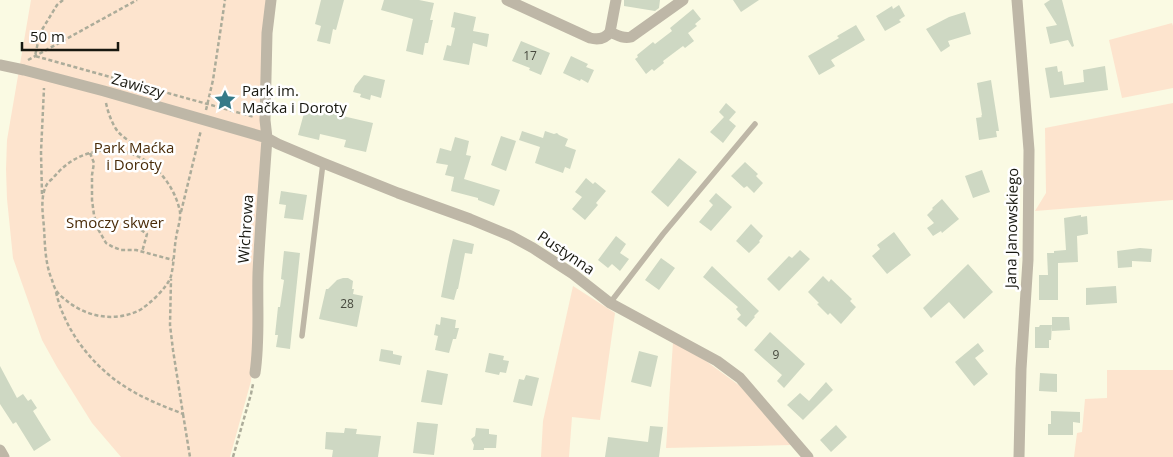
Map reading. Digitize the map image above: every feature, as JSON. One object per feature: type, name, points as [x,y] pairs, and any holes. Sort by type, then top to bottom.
[{"type":"street","name":"Wichrowa","points":[[255,373],[258,354],[258,273],[267,138],[265,120],[271,0]]},
{"type":"street","points":[[506,0],[596,39],[603,38],[610,32],[616,0]]},
{"type":"street","points":[[610,32],[622,38],[631,37],[683,0]]},
{"type":"street","name":"Jana Janowskiego","points":[[1017,0],[1029,150],[1028,260],[1021,377],[1019,457]]},
{"type":"street","name":"Zawiszy","points":[[0,65],[104,91],[267,138]]},
{"type":"street","name":"Pustynna","points":[[267,138],[398,193],[470,219],[511,236],[533,248],[610,303],[701,352],[740,378],[808,457]]},
{"type":"street","points":[[0,450],[4,457]]},
{"type":"lane","points":[[610,303],[755,124]]},
{"type":"lane","points":[[302,336],[323,163]]},
{"type":"path","points":[[35,56],[40,33],[62,0]]},
{"type":"path","points":[[24,62],[137,0]]},
{"type":"path","points":[[205,114],[225,0]]},
{"type":"path","points":[[35,56],[265,120]]},
{"type":"path","points":[[46,76],[44,84],[42,200],[46,259],[58,303],[65,319],[81,344],[115,381],[134,392],[183,414]]},
{"type":"path","points":[[104,91],[108,113],[117,130],[137,148],[139,156]]},
{"type":"path","points":[[190,457],[172,342],[170,301],[173,260],[180,214],[203,125]]},
{"type":"path","points":[[42,200],[46,186],[60,169],[73,159],[90,152],[105,150],[139,156],[155,167],[166,179],[180,214]]},
{"type":"path","points":[[90,152],[94,163],[92,200],[98,229],[106,243],[121,250],[136,250],[173,260]]},
{"type":"path","points":[[141,230],[146,232],[147,236],[142,252]]},
{"type":"path","points":[[56,290],[75,307],[86,312],[100,316],[116,317],[130,314],[151,302],[171,278]]},
{"type":"path","points":[[233,457],[252,394],[255,373]]},
{"type":"green space","name":"Park Maćka i Doroty","points":[[31,0],[267,0],[256,336],[251,381],[230,457],[121,457],[92,423],[42,340],[13,258],[6,169],[7,140]]},
{"type":"green space","points":[[1172,23],[1173,88],[1122,98],[1109,40]]},
{"type":"green space","points":[[1173,103],[1173,200],[1035,211],[1046,193],[1045,128]]},
{"type":"green space","points":[[573,286],[615,313],[600,420],[572,417],[569,457],[541,457],[543,421]]},
{"type":"green space","points":[[673,342],[706,361],[740,386],[791,445],[666,448]]},
{"type":"green space","points":[[1107,370],[1173,370],[1173,457],[1074,457],[1077,433],[1082,432],[1085,399],[1107,398]]},
{"type":"building","points":[[321,0],[344,0],[336,30],[333,29],[330,44],[317,41],[321,26],[315,24]]},
{"type":"building","points":[[384,0],[419,0],[434,3],[430,20],[433,20],[428,43],[425,43],[423,55],[406,51],[413,19],[381,10]]},
{"type":"building","points":[[624,0],[660,0],[659,8],[655,11],[624,6]]},
{"type":"building","points":[[733,0],[759,0],[741,12]]},
{"type":"building","points":[[1050,0],[1062,0],[1074,46],[1072,47],[1068,40],[1050,44],[1046,27],[1057,25],[1044,4]]},
{"type":"building","points":[[899,5],[905,16],[899,20],[901,22],[885,31],[876,16],[892,6],[893,9]]},
{"type":"building","points":[[693,9],[701,19],[695,24],[697,26],[688,33],[694,41],[685,48],[683,46],[663,61],[664,63],[654,71],[652,69],[646,74],[635,59],[638,57],[637,55],[653,42],[655,44],[672,31],[670,28]]},
{"type":"building","points":[[454,12],[476,17],[473,31],[489,34],[487,47],[473,43],[469,65],[443,60],[447,45],[451,46],[455,28],[451,27]]},
{"type":"building","points":[[965,12],[971,34],[948,41],[950,46],[941,52],[926,29],[949,17]]},
{"type":"building","points":[[856,25],[865,40],[831,60],[835,66],[819,75],[808,56],[839,38],[837,36]]},
{"type":"building","points":[[521,41],[550,53],[541,75],[529,70],[530,68],[512,61]]},
{"type":"building","points":[[571,56],[588,64],[586,67],[594,70],[588,83],[563,73]]},
{"type":"building","points":[[1057,66],[1058,72],[1062,71],[1064,85],[1084,82],[1083,70],[1105,66],[1108,90],[1050,98],[1045,68]]},
{"type":"building","points":[[364,75],[385,80],[381,98],[371,95],[370,100],[360,97],[361,94],[353,92],[355,86]]},
{"type":"building","points":[[991,80],[999,131],[996,131],[997,137],[979,140],[976,118],[982,117],[982,115],[977,83]]},
{"type":"building","points":[[726,103],[736,112],[729,120],[736,126],[723,143],[710,132],[724,117],[719,112]]},
{"type":"building","points":[[306,106],[373,123],[366,152],[344,147],[346,140],[320,134],[319,140],[298,135]]},
{"type":"building","points":[[522,131],[543,138],[545,131],[557,133],[568,139],[565,146],[576,150],[570,169],[565,167],[563,173],[535,163],[540,147],[519,140]]},
{"type":"building","points":[[501,136],[516,141],[506,171],[491,165]]},
{"type":"building","points":[[455,137],[469,141],[466,155],[471,156],[464,179],[500,190],[494,206],[478,200],[478,198],[451,191],[454,177],[445,175],[448,165],[436,163],[440,148],[451,151]]},
{"type":"building","points":[[679,158],[697,172],[668,207],[651,192]]},
{"type":"building","points":[[745,162],[758,174],[756,176],[763,183],[754,193],[747,186],[744,188],[731,176]]},
{"type":"building","points":[[982,170],[990,192],[973,198],[965,176]]},
{"type":"building","points":[[586,178],[593,184],[595,182],[606,191],[596,203],[598,205],[585,220],[572,209],[582,197],[575,192]]},
{"type":"building","points":[[281,191],[307,195],[303,220],[284,218],[286,205],[279,204]]},
{"type":"building","points":[[716,193],[732,207],[711,231],[699,222],[713,205],[709,201]]},
{"type":"building","points":[[942,199],[959,219],[942,233],[941,231],[933,236],[927,228],[934,223],[927,215]]},
{"type":"building","points":[[1081,215],[1081,217],[1087,216],[1088,234],[1077,236],[1078,262],[1058,263],[1058,300],[1039,300],[1039,275],[1048,275],[1047,253],[1066,250],[1064,218]]},
{"type":"building","points":[[751,224],[763,236],[749,253],[736,241]]},
{"type":"building","points":[[894,232],[911,255],[887,274],[872,256],[880,249],[877,245]]},
{"type":"building","points":[[616,236],[626,244],[620,253],[629,259],[620,271],[612,264],[608,268],[598,260]]},
{"type":"building","points":[[453,239],[474,244],[472,254],[465,253],[454,300],[441,297]]},
{"type":"building","points":[[1140,248],[1152,249],[1151,262],[1132,261],[1132,267],[1118,268],[1117,251]]},
{"type":"building","points":[[800,250],[810,259],[779,291],[767,279],[789,256],[792,258]]},
{"type":"building","points":[[284,251],[300,253],[290,349],[276,347],[278,335],[275,335],[278,307],[280,307],[284,280],[281,279]]},
{"type":"building","points":[[661,258],[675,268],[659,290],[645,280]]},
{"type":"building","points":[[968,264],[993,292],[964,319],[949,302],[931,318],[923,308]]},
{"type":"building","points":[[712,266],[759,311],[746,327],[737,319],[741,315],[736,309],[738,307],[703,277]]},
{"type":"building","points":[[823,276],[829,282],[831,279],[852,299],[850,301],[856,307],[841,324],[830,313],[828,315],[808,292]]},
{"type":"building","points":[[343,278],[353,281],[353,294],[363,296],[357,327],[319,319],[326,289],[337,280]]},
{"type":"building","points":[[1116,286],[1117,303],[1086,305],[1086,288]]},
{"type":"building","points":[[441,317],[456,320],[455,328],[459,328],[449,353],[435,350],[438,336],[434,335],[436,324],[440,325]]},
{"type":"building","points":[[1052,317],[1069,317],[1070,330],[1052,331]]},
{"type":"building","points":[[1052,325],[1049,348],[1035,348],[1035,327]]},
{"type":"building","points":[[770,332],[805,364],[784,388],[777,381],[782,375],[754,350]]},
{"type":"building","points":[[978,343],[984,351],[975,358],[988,374],[974,386],[955,362]]},
{"type":"building","points":[[381,349],[393,351],[393,354],[402,356],[400,365],[379,361]]},
{"type":"building","points":[[639,351],[658,356],[651,387],[631,382]]},
{"type":"building","points":[[489,353],[504,356],[503,360],[509,361],[506,373],[500,372],[499,375],[485,372]]},
{"type":"building","points":[[0,366],[17,398],[23,394],[28,401],[31,399],[37,408],[33,411],[51,440],[34,451],[16,422],[13,424],[0,404]]},
{"type":"building","points":[[427,370],[448,374],[442,405],[421,402]]},
{"type":"building","points":[[1040,373],[1057,374],[1057,392],[1039,391]]},
{"type":"building","points":[[526,375],[539,378],[532,406],[513,402],[519,379],[524,380]]},
{"type":"building","points":[[826,382],[833,390],[803,420],[787,405],[800,393],[809,401]]},
{"type":"building","points":[[1051,411],[1080,412],[1080,423],[1073,422],[1073,435],[1048,435],[1048,424],[1051,424]]},
{"type":"building","points":[[417,422],[438,424],[434,455],[413,453]]},
{"type":"building","points":[[836,425],[847,437],[831,452],[820,440]]},
{"type":"building","points":[[650,426],[663,427],[659,457],[605,457],[608,437],[648,442]]},
{"type":"building","points":[[345,428],[357,429],[356,434],[381,436],[378,457],[332,457],[333,450],[325,449],[326,432],[344,433]]},
{"type":"building","points":[[476,428],[489,429],[489,434],[497,435],[496,448],[473,450],[474,445],[471,439],[475,436]]},
{"type":"place","name":"Park im. Mačka i Doroty","points":[[225,100]]},
{"type":"park label","name":"Smoczy skwer","points":[[115,223]]}]
